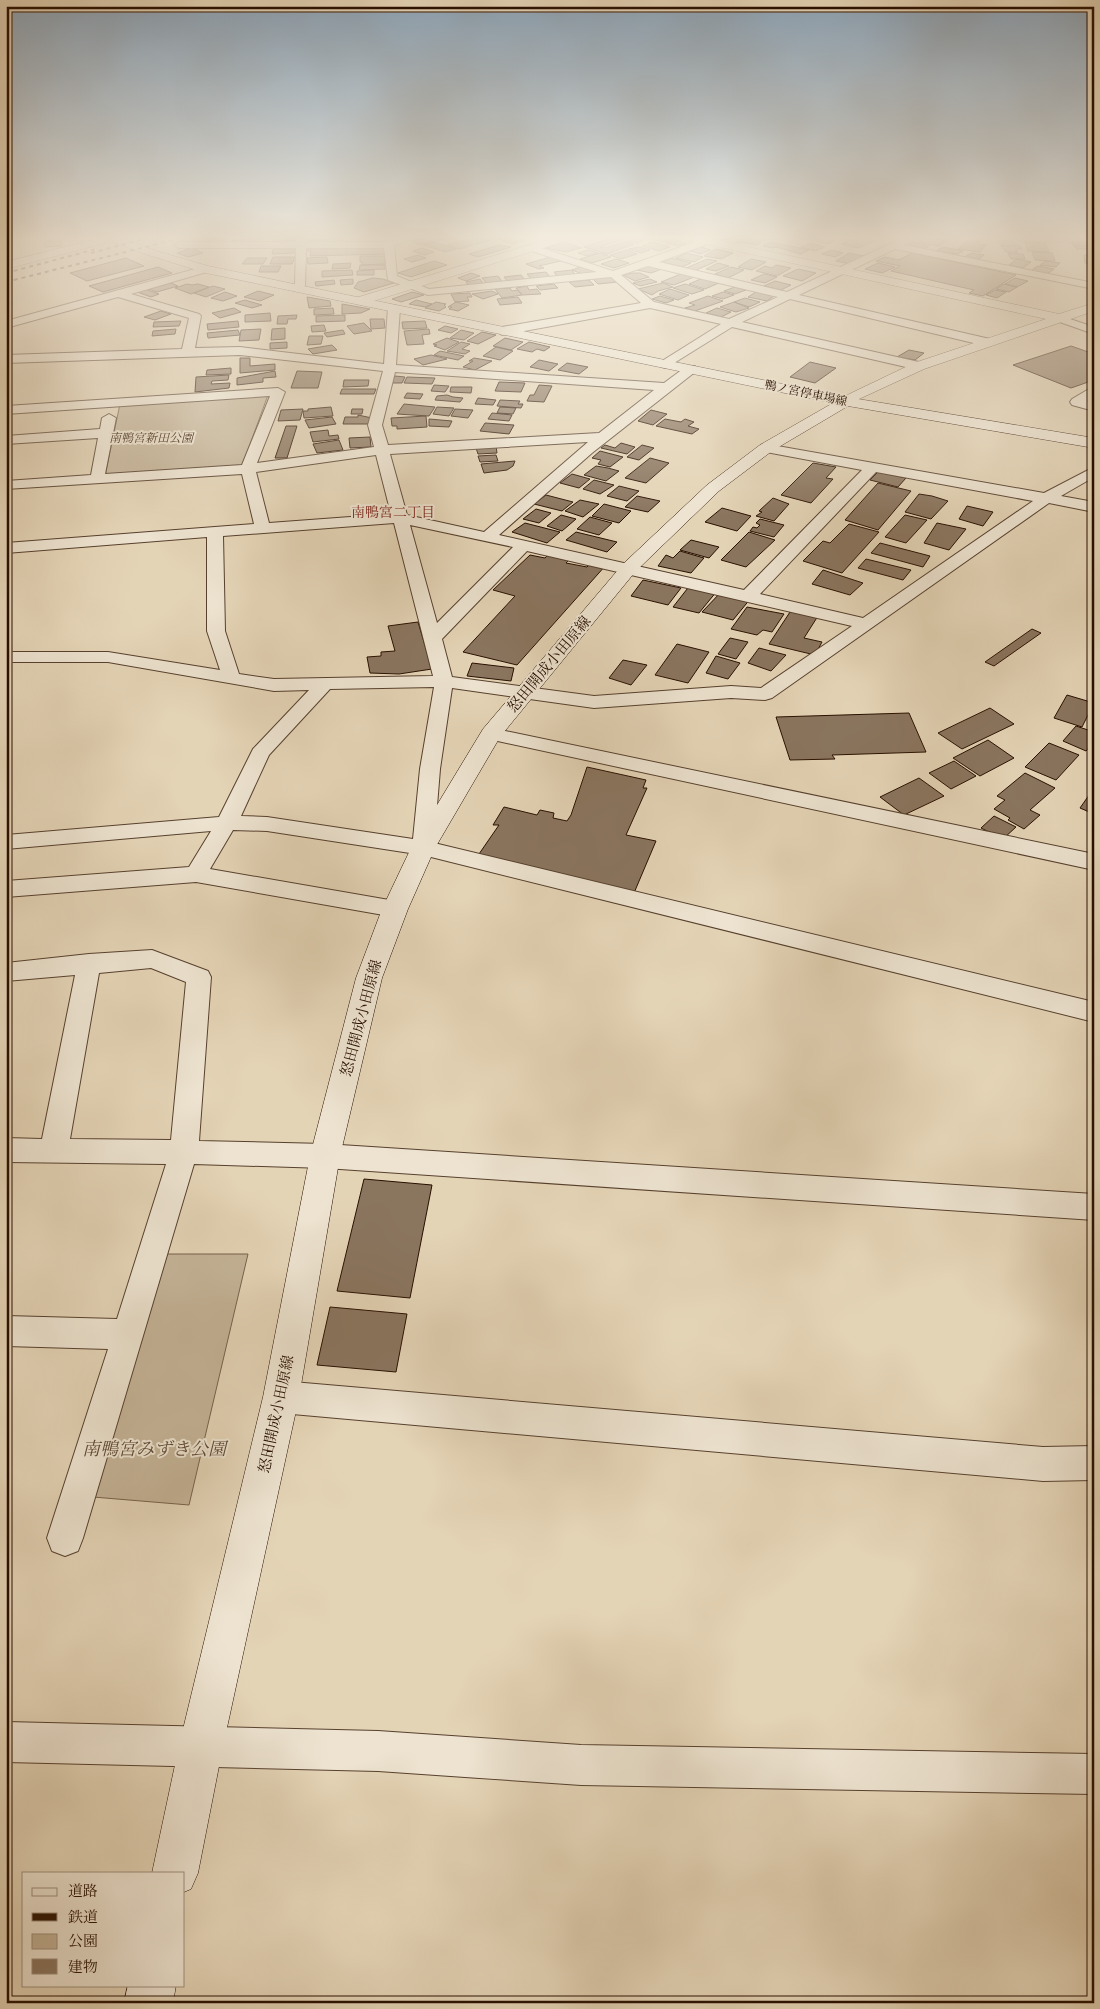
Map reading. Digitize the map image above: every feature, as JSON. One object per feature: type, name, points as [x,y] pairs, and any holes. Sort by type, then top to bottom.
[{"type":"main road","name":"鴨ノ宮停車場線","points":[[496,329],[846,401],[1094,443]]},
{"type":"main road","name":"怒田開成小田原線","points":[[175,1872],[201,1746],[280,1397],[325,1156],[369,978],[395,909],[424,848],[491,734],[630,568],[713,488],[766,448],[846,401],[919,366],[1026,329]]},
{"type":"main road","points":[[148,2003],[152,1986]]},
{"type":"street","points":[[188,351],[193,329]]},
{"type":"street","points":[[393,329],[390,368],[375,424],[444,681],[430,769],[424,848]]},
{"type":"street","points":[[502,330],[509,329]]},
{"type":"street","points":[[666,364],[722,329]]},
{"type":"street","points":[[756,329],[919,366]]},
{"type":"street","points":[[928,329],[986,342]]},
{"type":"street","points":[[6,360],[84,354],[240,351],[293,362],[665,388]]},
{"type":"street","points":[[488,537],[536,492],[602,437],[690,369]]},
{"type":"street","points":[[6,410],[280,388],[248,469],[263,529]]},
{"type":"street","points":[[1094,390],[1077,402],[1094,407]]},
{"type":"street","points":[[98,480],[113,402]]},
{"type":"street","points":[[6,440],[106,434]]},
{"type":"street","points":[[6,485],[248,469],[381,450],[602,437]]},
{"type":"street","points":[[766,448],[1094,507]]},
{"type":"street","points":[[748,596],[873,467]]},
{"type":"street","points":[[6,657],[108,657],[274,685],[444,681],[524,694],[594,702],[731,692],[765,694],[1047,498],[1094,471]]},
{"type":"street","points":[[6,548],[399,518],[630,568],[867,624]]},
{"type":"street","points":[[215,533],[216,631],[232,679]]},
{"type":"street","points":[[432,639],[524,545]]},
{"type":"street","points":[[196,874],[226,823],[260,753],[325,684]]},
{"type":"street","points":[[491,734],[1094,862]]},
{"type":"street","points":[[6,842],[226,823],[266,824],[424,848],[1094,1012]]},
{"type":"street","points":[[6,889],[196,874],[395,909]]},
{"type":"street","points":[[6,972],[90,963],[152,959],[199,976],[184,1152],[66,1538]]},
{"type":"street","points":[[54,1150],[90,963]]},
{"type":"street","points":[[6,1150],[325,1156],[1094,1207]]},
{"type":"street","points":[[6,1331],[128,1334]]},
{"type":"street","points":[[280,1397],[1043,1464],[1094,1463]]},
{"type":"street","points":[[6,1742],[378,1751],[581,1765],[1094,1774]]},
{"type":"green space","name":"南鴨宮新田公園","points":[[268,395],[242,466],[105,476],[120,404]]},
{"type":"green space","name":"南鴨宮みずき公園","points":[[159,1254],[248,1254],[189,1505],[93,1497]]},
{"type":"building","points":[[176,329],[175,334],[152,336],[153,331]]},
{"type":"building","points":[[261,329],[259,340],[239,341],[241,330]]},
{"type":"building","points":[[272,329],[285,329],[285,339],[271,340]]},
{"type":"building","points":[[311,329],[325,329],[326,331],[312,332]]},
{"type":"building","points":[[349,329],[370,329],[372,331],[354,334]]},
{"type":"building","points":[[429,329],[430,334],[422,335],[424,344],[407,345],[404,331]]},
{"type":"building","points":[[440,329],[458,329],[451,333],[438,330]]},
{"type":"building","points":[[238,330],[240,335],[208,338],[207,333]]},
{"type":"building","points":[[343,330],[345,334],[327,337],[324,333]]},
{"type":"building","points":[[461,330],[474,333],[464,340],[450,338]]},
{"type":"building","points":[[482,332],[496,335],[478,344],[467,341]]},
{"type":"building","points":[[309,336],[323,336],[321,344],[307,345]]},
{"type":"building","points":[[447,338],[459,342],[445,350],[434,346],[437,345],[433,344]]},
{"type":"building","points":[[505,338],[523,342],[511,350],[493,346]]},
{"type":"building","points":[[287,342],[287,348],[270,349],[270,343]]},
{"type":"building","points":[[461,342],[470,344],[462,349],[470,351],[465,354],[447,351]]},
{"type":"building","points":[[529,342],[550,347],[544,351],[537,349],[532,352],[517,349]]},
{"type":"building","points":[[332,345],[337,350],[313,354],[308,349]]},
{"type":"building","points":[[1071,346],[1094,354],[1094,375],[1092,375],[1094,380],[1071,388],[1013,365]]},
{"type":"building","points":[[496,347],[513,351],[500,360],[483,356]]},
{"type":"building","points":[[909,350],[924,353],[915,360],[897,357]]},
{"type":"building","points":[[440,351],[464,356],[458,360],[434,355]]},
{"type":"building","points":[[431,355],[447,359],[423,365],[414,359]]},
{"type":"building","points":[[240,358],[250,358],[250,366],[275,364],[275,370],[240,373]]},
{"type":"building","points":[[474,358],[492,361],[475,370],[463,367],[473,361],[469,361]]},
{"type":"building","points":[[539,360],[558,364],[549,371],[530,367]]},
{"type":"building","points":[[810,362],[836,368],[815,383],[790,377]]},
{"type":"building","points":[[567,363],[588,367],[579,374],[558,370]]},
{"type":"building","points":[[231,368],[231,374],[206,375],[207,370]]},
{"type":"building","points":[[275,371],[276,377],[263,378],[263,382],[237,385],[237,378]]},
{"type":"building","points":[[297,371],[322,372],[318,388],[291,388]]},
{"type":"building","points":[[229,375],[228,380],[212,381],[211,384],[230,383],[229,388],[195,392],[196,377]]},
{"type":"building","points":[[395,376],[405,377],[402,383],[391,383]]},
{"type":"building","points":[[407,377],[435,378],[432,384],[404,383]]},
{"type":"building","points":[[344,380],[369,380],[368,386],[343,387]]},
{"type":"building","points":[[499,382],[525,383],[521,392],[495,391]]},
{"type":"building","points":[[434,385],[449,386],[445,392],[431,391]]},
{"type":"building","points":[[539,385],[552,386],[544,402],[527,401],[530,395],[534,395]]},
{"type":"building","points":[[451,387],[472,387],[471,393],[450,392]]},
{"type":"building","points":[[342,389],[376,389],[374,394],[340,394]]},
{"type":"building","points":[[407,393],[423,394],[420,399],[404,398]]},
{"type":"building","points":[[447,395],[463,398],[460,402],[435,400],[437,396]]},
{"type":"building","points":[[478,398],[496,400],[493,405],[475,404]]},
{"type":"building","points":[[500,400],[520,401],[518,404],[523,404],[521,408],[497,406]]},
{"type":"building","points":[[404,404],[435,407],[429,416],[397,414]]},
{"type":"building","points":[[331,407],[333,416],[304,418],[303,411]]},
{"type":"building","points":[[437,407],[454,408],[449,416],[433,414]]},
{"type":"building","points":[[500,407],[516,408],[513,414],[497,413]]},
{"type":"building","points":[[303,409],[300,420],[278,421],[281,410]]},
{"type":"building","points":[[352,409],[363,409],[362,414],[351,414]]},
{"type":"building","points":[[455,409],[473,410],[468,418],[451,416]]},
{"type":"building","points":[[651,410],[667,414],[653,425],[638,421]]},
{"type":"building","points":[[492,413],[512,415],[509,421],[488,419]]},
{"type":"building","points":[[358,415],[372,418],[370,424],[343,424],[345,417],[358,417]]},
{"type":"building","points":[[426,416],[427,427],[397,429],[397,426],[392,426],[391,418]]},
{"type":"building","points":[[332,417],[336,424],[309,428],[305,420]]},
{"type":"building","points":[[429,419],[452,421],[449,427],[429,426]]},
{"type":"building","points":[[665,419],[681,422],[685,419],[694,422],[688,426],[699,429],[692,434],[656,426]]},
{"type":"building","points":[[485,423],[514,425],[509,434],[480,431]]},
{"type":"building","points":[[286,426],[297,426],[287,458],[275,458]]},
{"type":"building","points":[[328,430],[329,436],[338,435],[339,439],[313,442],[310,432]]},
{"type":"building","points":[[370,437],[371,447],[350,448],[349,438]]},
{"type":"building","points":[[339,440],[343,450],[317,453],[313,444]]},
{"type":"building","points":[[621,443],[635,447],[627,454],[601,448],[605,445],[615,448]]},
{"type":"building","points":[[642,445],[654,448],[639,460],[627,457]]},
{"type":"building","points":[[496,446],[497,453],[478,454],[476,448]]},
{"type":"building","points":[[600,451],[623,457],[610,467],[598,464],[601,460],[592,458]]},
{"type":"building","points":[[496,455],[498,461],[480,462],[478,456]]},
{"type":"building","points":[[650,458],[669,463],[646,483],[625,478]]},
{"type":"building","points":[[515,461],[513,466],[507,470],[484,473],[481,464]]},
{"type":"building","points":[[813,463],[836,467],[826,478],[833,479],[811,503],[781,495]]},
{"type":"building","points":[[596,466],[619,471],[606,481],[584,475]]},
{"type":"building","points":[[878,472],[906,478],[898,487],[870,480]]},
{"type":"building","points":[[572,474],[590,479],[579,488],[560,483]]},
{"type":"building","points":[[594,480],[614,485],[600,494],[583,489]]},
{"type":"building","points":[[878,483],[911,491],[878,530],[845,520]]},
{"type":"building","points":[[619,486],[639,491],[627,501],[607,496]]},
{"type":"building","points":[[919,494],[948,501],[931,519],[905,512]]},
{"type":"building","points":[[546,495],[573,502],[562,511],[534,504]]},
{"type":"building","points":[[637,496],[660,501],[648,512],[625,507]]},
{"type":"building","points":[[773,498],[789,504],[774,521],[756,516],[762,512],[759,511]]},
{"type":"building","points":[[580,500],[599,504],[583,517],[565,511]]},
{"type":"building","points":[[604,504],[631,511],[619,523],[592,516]]},
{"type":"building","points":[[967,506],[993,512],[983,526],[959,519]]},
{"type":"building","points":[[722,508],[751,516],[737,531],[705,522]]},
{"type":"building","points":[[536,509],[551,513],[539,523],[523,519]]},
{"type":"building","points":[[561,515],[576,519],[562,531],[547,526]]},
{"type":"building","points":[[905,515],[927,520],[906,543],[885,537]]},
{"type":"building","points":[[590,517],[612,523],[599,535],[577,529]]},
{"type":"building","points":[[760,519],[784,525],[774,537],[750,531],[753,527],[757,528],[760,525],[756,523]]},
{"type":"building","points":[[525,523],[560,532],[547,543],[512,532]]},
{"type":"building","points":[[937,523],[966,529],[949,550],[924,543]]},
{"type":"building","points":[[849,524],[879,532],[842,573],[803,561],[823,541],[830,543]]},
{"type":"building","points":[[576,532],[617,542],[607,552],[566,540]]},
{"type":"building","points":[[749,532],[775,540],[746,567],[721,560]]},
{"type":"building","points":[[691,540],[719,547],[709,558],[680,550]]},
{"type":"building","points":[[880,543],[930,556],[923,567],[871,553]]},
{"type":"building","points":[[680,551],[704,558],[691,573],[658,566],[666,555],[673,558]]},
{"type":"building","points":[[549,554],[571,558],[566,563],[587,567],[592,562],[606,565],[517,665],[463,652],[515,596],[493,590],[530,555],[545,558]]},
{"type":"building","points":[[866,559],[911,570],[903,580],[858,568]]},
{"type":"building","points":[[823,570],[863,583],[850,595],[812,584]]},
{"type":"building","points":[[643,580],[681,588],[668,605],[631,596]]},
{"type":"building","points":[[691,584],[717,591],[699,613],[673,607]]},
{"type":"building","points":[[722,591],[751,598],[733,620],[702,612]]},
{"type":"building","points":[[747,607],[784,614],[772,632],[763,630],[757,635],[731,629]]},
{"type":"building","points":[[792,609],[818,616],[804,638],[822,642],[815,655],[769,644]]},
{"type":"building","points":[[418,622],[432,669],[399,674],[370,673],[367,657],[381,656],[381,652],[395,651],[388,626]]},
{"type":"building","points":[[1032,629],[1041,633],[994,666],[985,662]]},
{"type":"building","points":[[730,638],[748,642],[736,659],[718,654]]},
{"type":"building","points":[[677,644],[709,652],[688,683],[655,675]]},
{"type":"building","points":[[759,648],[786,655],[771,671],[748,663]]},
{"type":"building","points":[[716,656],[740,663],[728,679],[706,673]]},
{"type":"building","points":[[623,660],[647,665],[631,685],[609,678]]},
{"type":"building","points":[[472,663],[514,668],[511,681],[467,676]]},
{"type":"building","points":[[1067,695],[1094,703],[1082,727],[1054,718]]},
{"type":"building","points":[[990,708],[1014,724],[962,749],[938,733]]},
{"type":"building","points":[[909,713],[926,752],[832,755],[835,759],[790,760],[776,717]]},
{"type":"building","points":[[1076,726],[1094,732],[1094,742],[1086,751],[1063,741]]},
{"type":"building","points":[[988,740],[1014,758],[980,776],[953,758]]},
{"type":"building","points":[[1049,743],[1079,755],[1056,780],[1025,767]]},
{"type":"building","points":[[954,761],[976,776],[951,789],[929,773]]},
{"type":"building","points":[[587,767],[646,780],[643,788],[647,788],[626,835],[656,841],[634,893],[479,854],[499,825],[493,825],[504,807],[537,815],[540,810],[554,813],[553,818],[567,821],[571,815]]},
{"type":"building","points":[[1025,773],[1055,788],[1030,810],[1040,815],[1024,829],[994,809],[1005,800],[997,796]]},
{"type":"building","points":[[919,778],[944,796],[904,815],[880,797]]},
{"type":"building","points":[[1094,788],[1094,814],[1080,808]]},
{"type":"building","points":[[994,816],[1016,827],[1003,839],[981,828]]},
{"type":"building","points":[[364,1179],[432,1185],[410,1298],[337,1291]]},
{"type":"building","points":[[330,1307],[407,1314],[396,1372],[317,1365]]},
{"type":"district","name":"南鴨宮二丁目","points":[[393,512]]}]
